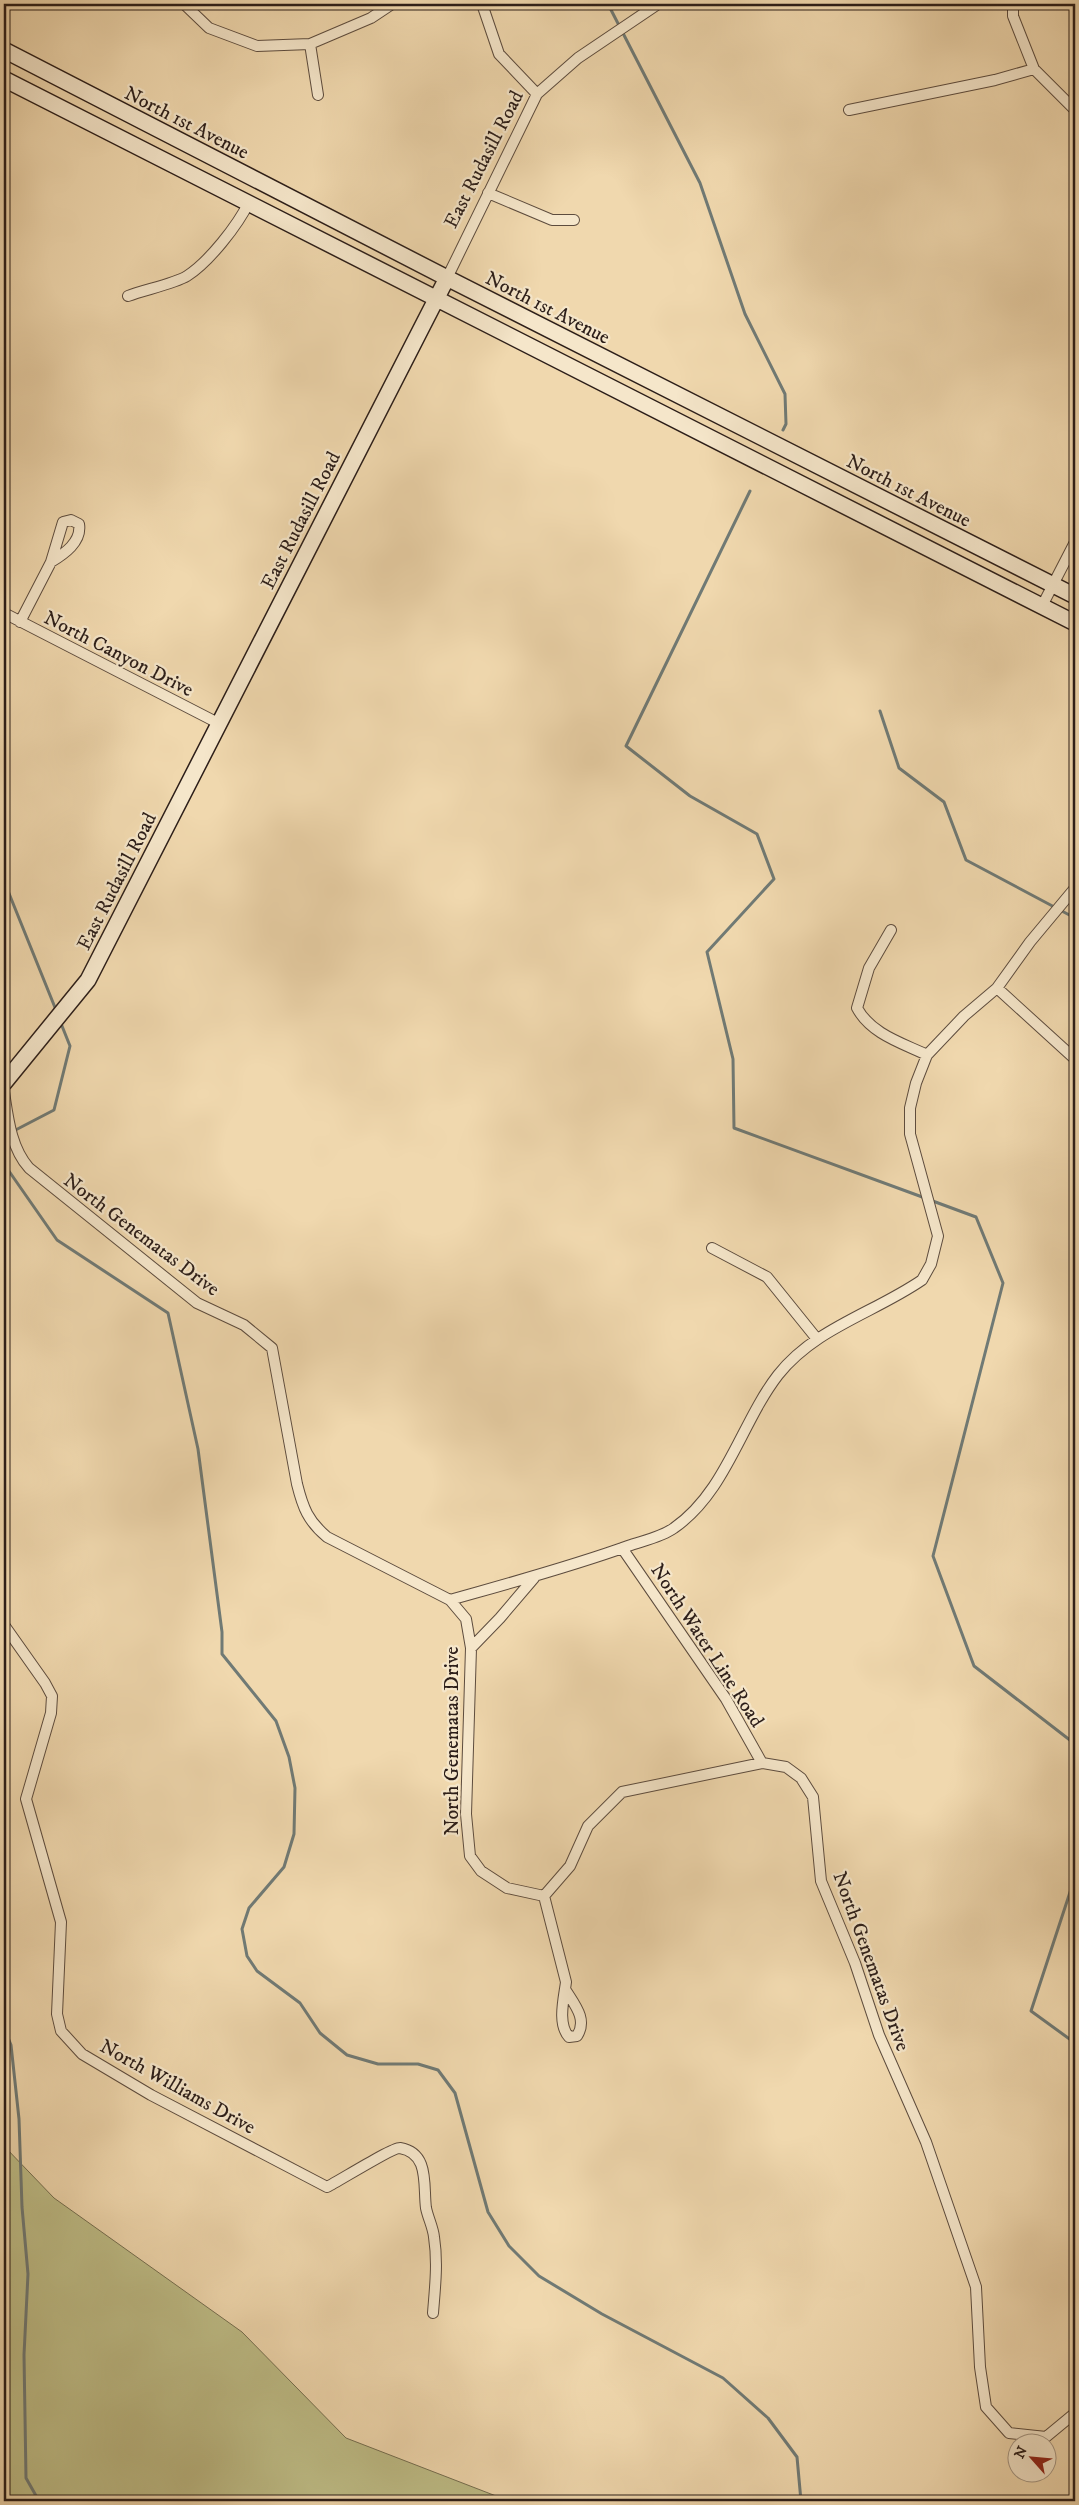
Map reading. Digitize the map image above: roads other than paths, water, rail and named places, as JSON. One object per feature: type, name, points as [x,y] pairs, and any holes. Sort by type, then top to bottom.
[{"type":"main road","name":"North 1st Avenue","points":[[4,50],[447,278],[1075,596]]},
{"type":"main road","points":[[4,78],[1075,623]]},
{"type":"main road","name":"East Rudasill Road","points":[[4,1083],[88,980],[447,278]]},
{"type":"street","points":[[184,4],[209,28],[257,46],[310,44],[370,18],[392,4]]},
{"type":"street","points":[[482,4],[499,54],[536,94]]},
{"type":"street","name":"East Rudasill Road","points":[[447,278],[536,94],[578,58],[658,4]]},
{"type":"street","points":[[1013,4],[1013,16],[1034,69],[1075,110]]},
{"type":"street","points":[[310,44],[318,95]]},
{"type":"street","points":[[849,110],[995,80],[1034,69]]},
{"type":"street","points":[[488,193],[552,220],[574,220]]},
{"type":"street","points":[[128,296],[186,276],[214,250],[245,211],[249,202]]},
{"type":"street","points":[[1042,606],[1075,542]]},
{"type":"street","points":[[20,622],[51,562]]},
{"type":"street","name":"North Canyon Drive","points":[[4,613],[218,723]]},
{"type":"street","points":[[450,1600],[534,1578],[673,1529],[698,1507],[714,1486],[752,1414],[778,1375],[791,1360],[817,1339],[922,1280],[931,1264],[938,1236],[910,1134],[910,1108],[916,1083],[927,1055],[964,1016],[997,988],[1030,942],[1075,888]]},
{"type":"street","points":[[890,930],[869,968],[856,1008],[863,1019],[873,1028],[927,1055]]},
{"type":"street","points":[[997,988],[1075,1059]]},
{"type":"street","name":"North Genematas Drive","points":[[4,1092],[9,1124],[16,1148],[21,1160],[29,1168],[198,1303],[244,1325],[272,1348],[296,1484],[302,1504],[312,1524],[327,1537],[450,1600],[466,1619],[471,1648],[466,1814],[470,1856],[481,1871],[507,1888],[544,1896],[570,1866],[588,1826],[622,1792],[762,1763],[786,1767],[801,1778],[813,1797],[821,1881],[855,1963],[879,2035],[926,2142],[976,2287],[980,2367],[986,2407],[1009,2433],[1046,2437],[1075,2413]]},
{"type":"street","points":[[4,1132],[16,1148]]},
{"type":"street","points":[[712,1248],[767,1277],[817,1339]]},
{"type":"street","name":"North Water Line Road","points":[[622,1548],[721,1691],[762,1763]]},
{"type":"street","points":[[471,1648],[534,1578]]},
{"type":"street","name":"North Williams Drive","points":[[4,1625],[45,1682],[52,1696],[51,1713],[26,1799],[61,1922],[58,2014],[61,2031],[82,2054],[151,2095],[327,2187],[364,2168],[393,2148],[400,2148],[415,2155],[422,2166],[425,2176],[427,2215],[434,2234],[436,2252],[433,2313]]},
{"type":"street","points":[[544,1896],[566,1982],[565,1989]]},
{"type":"waterway","points":[[608,4],[700,183],[745,314],[785,394],[786,424],[783,430]]},
{"type":"waterway","points":[[750,491],[626,746],[690,796],[757,834],[774,879],[707,952],[733,1059],[734,1128],[925,1198]]},
{"type":"waterway","points":[[880,711],[899,768],[944,802],[966,860],[1075,918]]},
{"type":"waterway","points":[[4,881],[56,1010]]},
{"type":"waterway","points":[[4,1136],[54,1110],[70,1046],[60,1021]]},
{"type":"waterway","points":[[4,1164],[57,1240],[168,1313],[198,1449],[222,1632],[222,1654],[276,1721],[289,1757],[295,1788],[294,1834],[284,1867],[249,1908],[242,1929],[247,1956],[257,1971],[300,2003],[320,2033],[347,2055],[378,2064],[418,2064],[438,2070],[455,2093],[488,2212],[509,2246],[539,2276],[602,2314],[723,2378],[768,2418],[797,2457],[801,2501]]},
{"type":"waterway","points":[[930,1200],[976,1217],[1003,1283],[933,1556],[974,1666],[1075,1744]]},
{"type":"waterway","points":[[1075,1877],[1031,2011],[1075,2043]]},
{"type":"waterway","points":[[4,2028],[11,2045],[19,2119],[22,2207],[28,2274],[24,2355],[26,2478],[39,2501]]}]
